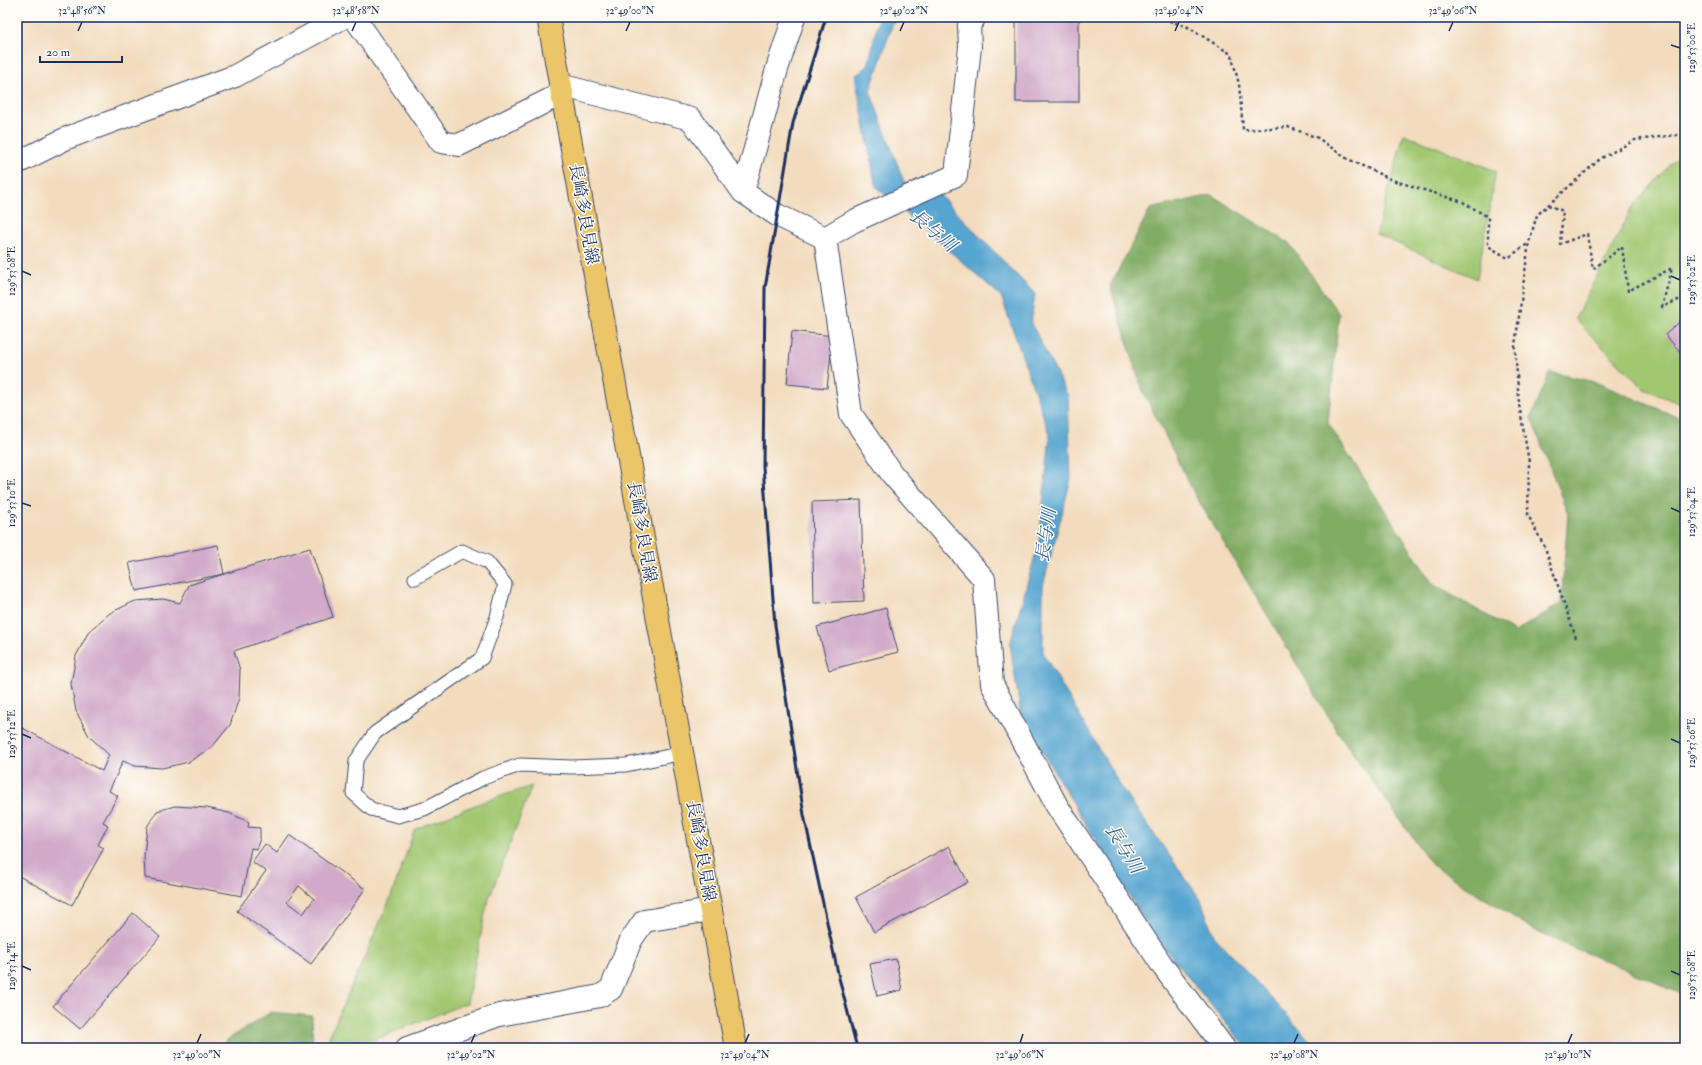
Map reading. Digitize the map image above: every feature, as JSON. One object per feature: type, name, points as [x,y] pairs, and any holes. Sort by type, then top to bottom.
[{"type":"main road","name":"長崎多良見線","points":[[548,17],[736,1048]]},
{"type":"street","points":[[17,163],[67,138],[235,76],[344,17]]},
{"type":"street","points":[[354,17],[441,142],[459,145],[561,89],[691,119],[743,192],[778,215],[825,238]]},
{"type":"street","points":[[743,192],[777,69],[794,17]]},
{"type":"street","points":[[825,238],[854,221],[956,175],[970,47],[969,25],[975,17]]},
{"type":"street","points":[[825,238],[851,414],[892,474],[920,507],[956,544],[984,579],[992,684],[1057,806],[1164,968],[1224,1048]]},
{"type":"street","points":[[407,1048],[500,1015],[600,996],[611,989],[631,940],[644,921],[711,910]]},
{"type":"lane","points":[[415,578],[462,551],[487,562],[505,584],[497,617],[482,658],[375,733],[356,761],[353,793],[371,810],[398,816],[424,808],[483,778],[520,765],[571,767],[626,765],[683,753]]},
{"type":"path","points":[[1158,17],[1188,27],[1231,54],[1239,84],[1243,130],[1288,126],[1318,138],[1346,158],[1392,180],[1463,202],[1488,217],[1488,246],[1508,258],[1529,242]]},
{"type":"path","points":[[1576,638],[1545,548],[1528,516],[1529,462],[1519,404],[1515,346],[1529,242],[1537,214],[1600,159],[1634,140],[1685,134]]},
{"type":"path","points":[[1548,205],[1563,211],[1560,244],[1587,234],[1593,269],[1622,247],[1628,291],[1672,268],[1662,307],[1685,297]]},
{"type":"green space","points":[[1404,134],[1496,171],[1477,279],[1376,234]]},
{"type":"green space","points":[[1685,155],[1685,406],[1644,389],[1575,319],[1632,208],[1674,160]]},
{"type":"green space","points":[[1211,195],[1289,243],[1339,314],[1328,423],[1433,584],[1515,632],[1561,603],[1568,514],[1531,418],[1550,372],[1595,382],[1685,420],[1685,995],[1539,933],[1432,865],[1337,731],[1195,495],[1142,389],[1110,286],[1150,209]]},
{"type":"green space","points":[[532,786],[487,904],[467,1003],[353,1048],[330,1048],[329,1037],[390,899],[415,829],[480,803]]},
{"type":"green space","points":[[271,1012],[312,1016],[313,1048],[224,1048],[227,1040]]},
{"type":"water","name":"長与川","points":[[879,17],[895,17],[870,91],[904,182],[935,190],[1035,294],[1031,323],[1068,396],[1071,479],[1043,586],[1043,653],[1123,790],[1201,900],[1214,936],[1317,1048],[1246,1048],[1152,933],[1021,717],[1010,644],[1039,541],[1050,435],[1001,296],[876,187],[855,76],[868,66]]},
{"type":"building","points":[[1016,17],[1079,17],[1079,102],[1016,102]]},
{"type":"building","points":[[1685,317],[1685,357],[1665,335]]},
{"type":"building","points":[[792,331],[833,336],[827,388],[787,384]]},
{"type":"building","points":[[861,500],[864,601],[814,603],[812,502]]},
{"type":"building","points":[[218,545],[224,574],[136,591],[129,563]]},
{"type":"building","points":[[310,548],[333,617],[234,651],[240,670],[239,698],[230,725],[213,746],[189,762],[162,768],[135,766],[123,761],[109,791],[118,796],[103,822],[108,825],[98,845],[104,848],[72,905],[17,875],[17,725],[102,771],[109,755],[89,736],[76,711],[71,684],[76,656],[89,631],[110,613],[135,601],[163,599],[180,603],[189,585]]},
{"type":"building","points":[[886,608],[898,652],[829,670],[817,627]]},
{"type":"building","points":[[175,806],[207,808],[229,813],[249,822],[248,827],[260,828],[260,839],[256,849],[251,848],[242,896],[145,878],[144,856],[147,827],[157,811]]},
{"type":"building","points":[[289,835],[365,889],[311,964],[237,911],[266,871],[252,862],[265,844],[277,853]],"holes":[[[299,886],[314,899],[303,914],[287,902]]]},
{"type":"building","points":[[949,846],[968,882],[874,932],[856,897]]},
{"type":"building","points":[[133,913],[160,937],[80,1029],[53,1006]]},
{"type":"building","points":[[896,959],[902,990],[877,996],[870,964]]},
{"type":"railway","points":[[826,17],[793,123],[765,288],[763,467],[775,625],[804,815],[839,978],[857,1048]]}]
